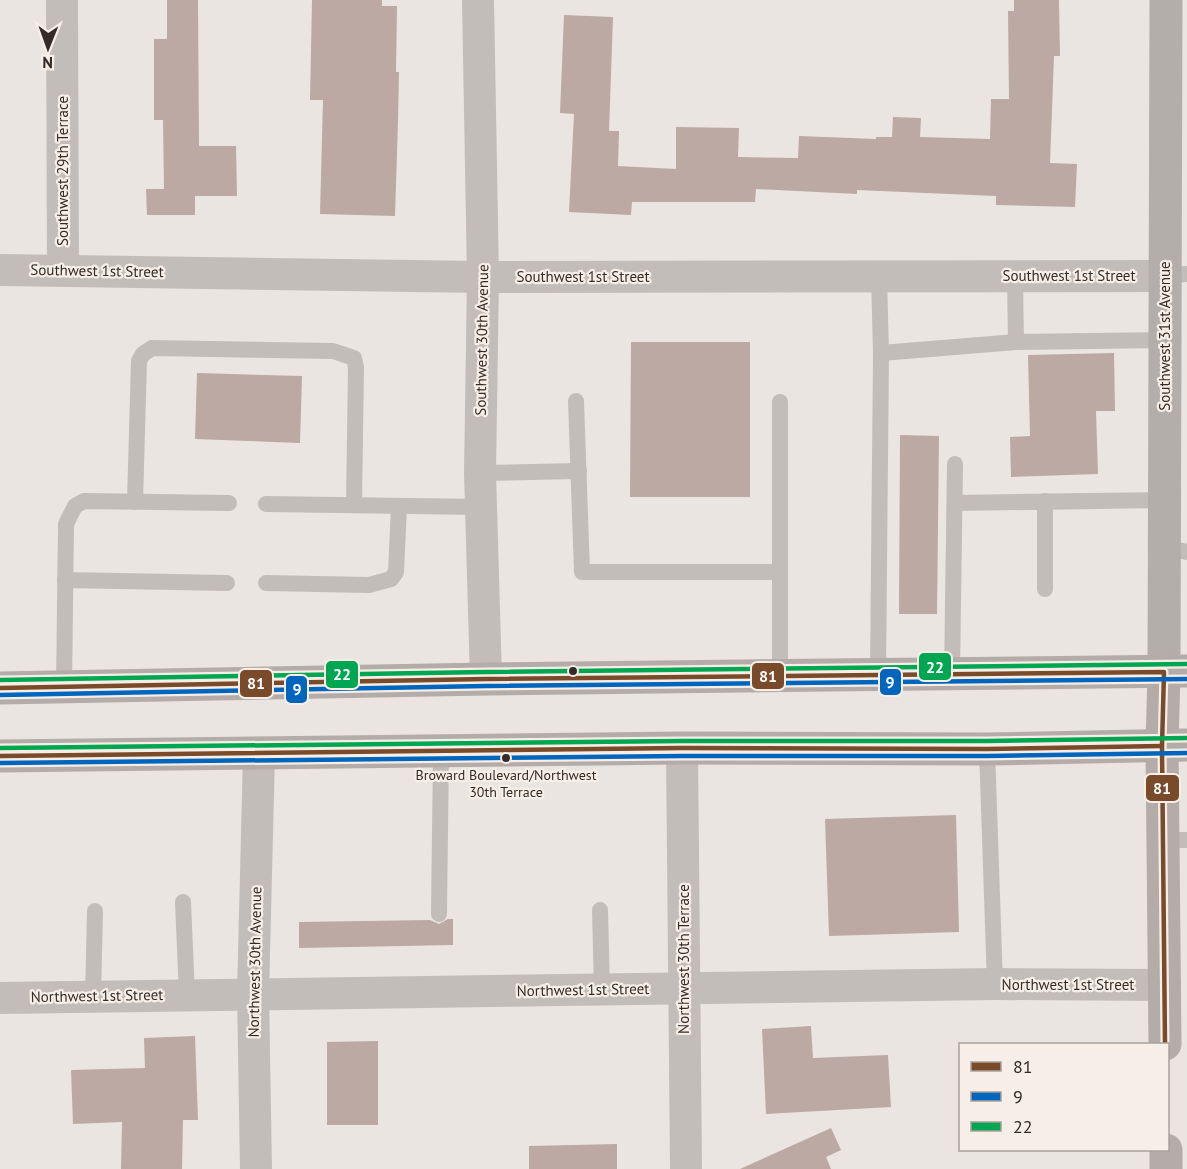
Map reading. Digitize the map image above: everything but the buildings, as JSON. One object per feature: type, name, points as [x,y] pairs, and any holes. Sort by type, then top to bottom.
[{"type":"main road","name":"Southwest 31st Avenue","points":[[1166,0],[1177,75],[1176,275],[1165,340],[1170,399],[1168,480],[1175,549],[1175,671]]},
{"type":"main road","points":[[0,688],[486,679],[1175,671],[1175,840],[1165,985],[1168,1039]]},
{"type":"main road","points":[[0,756],[1175,745]]},
{"type":"street","name":"Southwest 29th Terrace","points":[[62,0],[63,270]]},
{"type":"street","name":"Southwest 30th Avenue","points":[[478,0],[483,277],[480,473],[486,679]]},
{"type":"street","name":"Southwest 1st Street","points":[[0,270],[483,277],[1176,275]]},
{"type":"street","name":"Northwest 30th Terrace","points":[[682,748],[686,1169]]},
{"type":"street","name":"Northwest 30th Avenue","points":[[256,1169],[253,994],[259,754]]},
{"type":"street","name":"Northwest 1st Street","points":[[0,998],[995,984],[1165,985]]},
{"type":"lane","points":[[878,675],[881,353],[879,276]]},
{"type":"lane","points":[[1016,276],[1016,342]]},
{"type":"lane","points":[[881,353],[1016,342],[1165,340]]},
{"type":"lane","points":[[135,502],[139,361],[143,354],[152,348],[333,351],[354,358],[356,367],[354,505]]},
{"type":"lane","points":[[576,401],[582,572],[780,572]]},
{"type":"lane","points":[[780,402],[780,676]]},
{"type":"lane","points":[[952,674],[956,464]]},
{"type":"lane","points":[[480,473],[579,471]]},
{"type":"lane","points":[[955,503],[1045,501],[1168,480]]},
{"type":"lane","points":[[64,687],[66,524],[75,506],[84,501],[229,503]]},
{"type":"lane","points":[[1045,501],[1045,589]]},
{"type":"lane","points":[[266,504],[481,507]]},
{"type":"lane","points":[[266,583],[369,585],[392,579],[396,572],[399,507]]},
{"type":"lane","points":[[65,580],[227,583]]},
{"type":"lane","points":[[987,748],[995,984]]},
{"type":"lane","points":[[439,914],[441,751]]},
{"type":"lane","points":[[183,902],[187,995]]},
{"type":"lane","points":[[600,910],[602,990]]},
{"type":"lane","points":[[93,997],[95,911]]},
{"type":"transit line","name":"22","points":[[0,680],[1187,664]]},
{"type":"transit line","name":"81","points":[[0,688],[486,679],[1164,672],[1162,746],[1165,1043]]},
{"type":"transit line","name":"9","points":[[0,695],[486,686],[1187,679]]},
{"type":"transit line","name":"22","points":[[0,748],[1187,738]]},
{"type":"transit line","name":"81","points":[[0,756],[682,748],[987,749],[1162,746]]},
{"type":"transit line","name":"9","points":[[0,763],[1187,753]]},
{"type":"place","name":"Broward Boulevard/Northwest 30th Terrace","points":[[506,758]]}]
